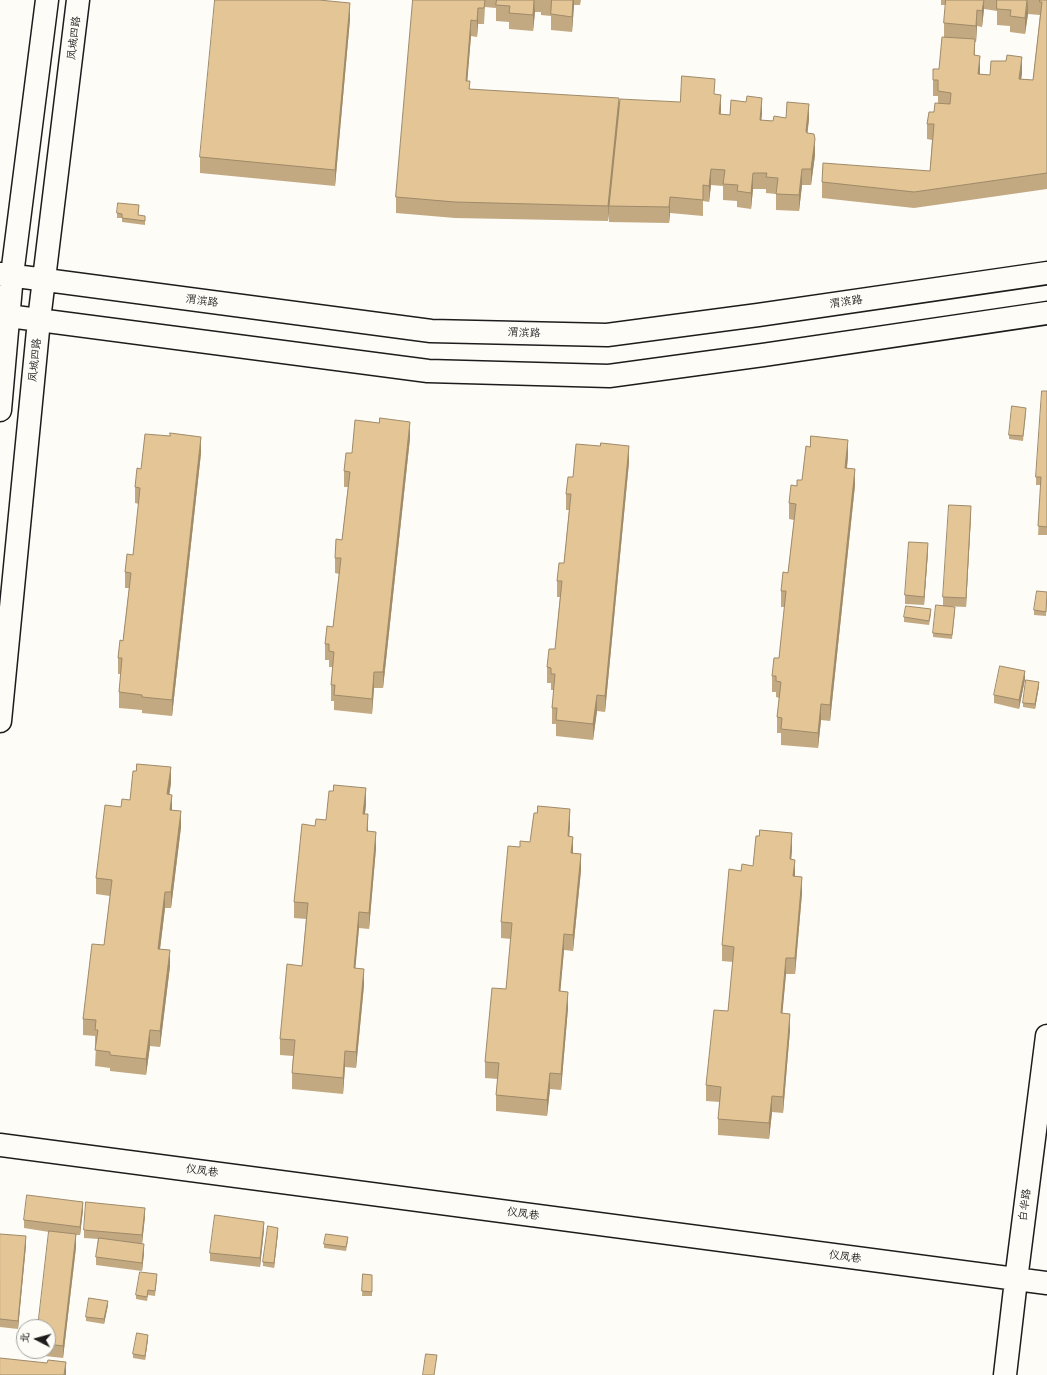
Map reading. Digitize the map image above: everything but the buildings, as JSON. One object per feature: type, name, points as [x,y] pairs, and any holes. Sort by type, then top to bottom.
[{"type":"street","points":[[0,410],[6,274],[47,0]]},
{"type":"street","name":"凤城四路","points":[[0,721],[39,320],[78,0]]},
{"type":"street","name":"渭滨路","points":[[6,274],[431,331],[607,336],[1047,273]]},
{"type":"street","points":[[4,316],[428,371],[609,376],[1047,313]]},
{"type":"street","name":"白华路","points":[[1005,1375],[1047,1036]]},
{"type":"street","name":"仪凤巷","points":[[0,1144],[1047,1283]]}]
